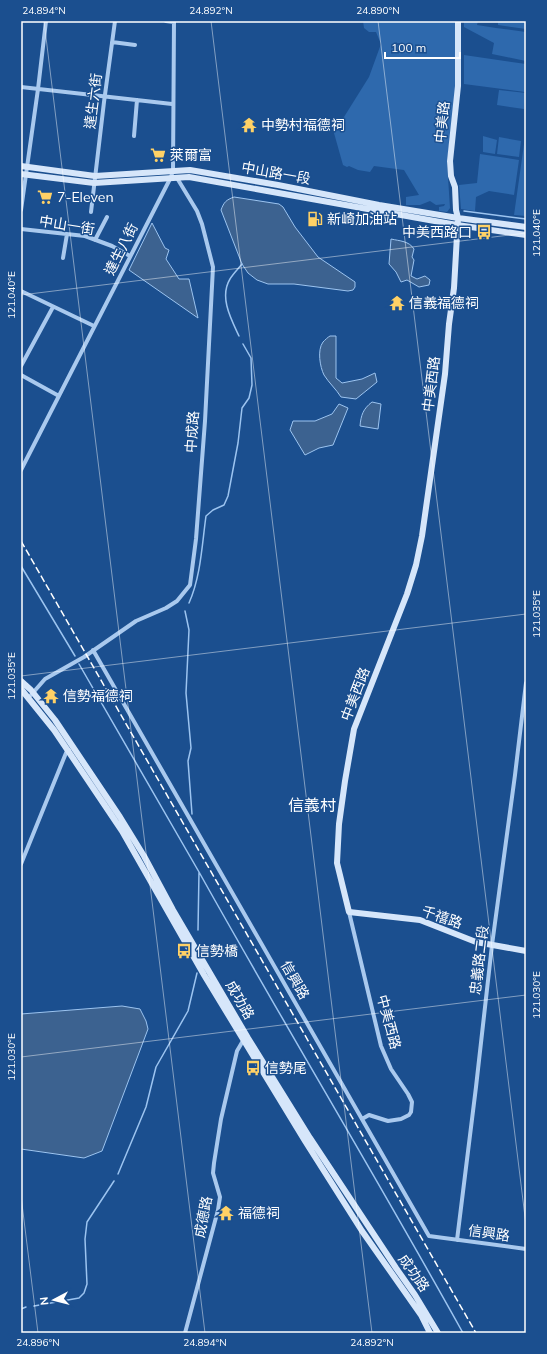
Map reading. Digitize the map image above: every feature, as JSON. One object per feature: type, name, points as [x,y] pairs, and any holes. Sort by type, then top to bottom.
[{"type":"street","points":[[21,210],[24,167],[38,89],[46,21]]},
{"type":"street","name":"達生六街","points":[[91,212],[115,21]]},
{"type":"street","points":[[166,21],[174,21]]},
{"type":"street","name":"達生八街","points":[[21,470],[173,175],[172,104],[174,21]]},
{"type":"street","name":"中美路","points":[[457,221],[455,187],[450,170],[450,161],[458,86],[458,21]]},
{"type":"street","points":[[112,42],[136,45]]},
{"type":"street","points":[[21,87],[172,104]]},
{"type":"street","points":[[134,136],[137,100]]},
{"type":"street","name":"中山路一段","points":[[24,167],[95,176],[173,175],[192,177],[321,200],[457,221],[526,235]]},
{"type":"street","name":"中山路一段","points":[[23,175],[94,183],[173,175],[193,170],[322,193],[379,208]]},
{"type":"street","name":"中成路","points":[[31,695],[45,679],[84,657],[136,621],[161,611],[177,601],[190,585],[204,421],[213,267],[202,224],[197,211],[173,175]]},
{"type":"street","points":[[321,200],[322,193]]},
{"type":"street","points":[[95,240],[107,217]]},
{"type":"street","name":"中山路一段","points":[[457,221],[526,227]]},
{"type":"street","name":"中美西路","points":[[362,1119],[369,1115],[384,1121],[401,1119],[412,1112],[412,1102],[391,1069],[381,1046],[337,863],[339,824],[354,729],[407,594],[416,565],[422,536],[445,374],[454,288],[457,221]]},
{"type":"street","name":"中山一街","points":[[21,229],[85,236],[112,246],[130,256]]},
{"type":"street","points":[[63,258],[67,234]]},
{"type":"street","points":[[21,291],[94,326]]},
{"type":"street","points":[[21,366],[53,307]]},
{"type":"street","points":[[21,374],[59,396]]},
{"type":"street","name":"信興路","points":[[93,650],[429,1236],[526,1249]]},
{"type":"street","name":"成功路","points":[[21,681],[54,730],[70,749],[122,831],[204,975],[310,1138],[415,1295],[438,1333]]},
{"type":"street","name":"忠義路二段","points":[[457,1240],[492,945],[526,683]]},
{"type":"street","name":"成功路","points":[[21,690],[31,695]]},
{"type":"street","points":[[21,864],[66,753],[70,749]]},
{"type":"street","name":"千禧路","points":[[349,912],[420,920],[476,942],[526,951]]},
{"type":"street","name":"成功路","points":[[246,1038],[305,1141],[353,1218],[414,1305],[430,1333]]},
{"type":"street","name":"成德路","points":[[185,1333],[218,1210],[220,1197],[213,1174],[221,1119],[237,1051],[246,1038]]},
{"type":"shaded area","points":[[363,21],[456,21],[455,94],[447,162],[450,208],[447,212],[439,211],[439,207],[444,206],[445,204],[436,205],[430,201],[420,205],[406,205],[406,197],[419,195],[404,170],[374,166],[370,172],[343,165],[334,133],[369,77],[381,44],[376,32],[369,32],[364,28]]},
{"type":"shaded area","points":[[464,21],[478,21],[477,25],[526,32],[526,61],[492,54],[494,43],[464,27]]},
{"type":"shaded area","points":[[498,21],[526,21],[526,29],[498,25]]},
{"type":"shaded area","points":[[464,55],[526,64],[525,92],[464,84]]},
{"type":"shaded area","points":[[499,90],[526,93],[524,109],[497,105]]},
{"type":"shaded area","points":[[526,130],[526,216],[514,215]]},
{"type":"shaded area","points":[[483,136],[497,140],[495,154],[483,152]]},
{"type":"shaded area","points":[[499,137],[521,141],[519,157],[497,154]]},
{"type":"shaded area","points":[[480,154],[519,160],[514,195],[489,191],[476,197],[475,211],[461,209],[459,185],[477,183]]},
{"type":"shaded area","points":[[234,197],[279,204],[283,207],[295,227],[318,257],[355,282],[355,287],[353,290],[348,291],[294,284],[268,284],[257,280],[248,273],[242,264],[221,210],[223,205],[229,199]]},
{"type":"shaded area","points":[[152,223],[165,248],[169,250],[166,259],[179,279],[189,279],[198,318],[129,270]]},
{"type":"shaded area","points":[[391,239],[410,244],[412,246],[414,249],[412,257],[414,260],[411,276],[417,279],[425,276],[430,280],[429,285],[419,287],[407,280],[401,282],[396,272],[389,264]]},
{"type":"shaded area","points":[[330,336],[336,336],[336,378],[342,383],[362,379],[375,373],[377,382],[356,399],[341,397],[324,375],[320,363],[320,349],[323,342]]},
{"type":"shaded area","points":[[372,402],[381,404],[378,429],[360,426],[363,412]]},
{"type":"shaded area","points":[[339,404],[348,408],[333,445],[319,448],[305,455],[290,430],[293,421],[315,421],[332,414]]},
{"type":"shaded area","points":[[122,1006],[140,1009],[148,1029],[102,1151],[84,1158],[21,1149],[21,1014]]},
{"type":"waterway","points":[[464,211],[526,219]]},
{"type":"waterway","points":[[239,336],[227,308],[226,293],[230,279],[242,264]]},
{"type":"waterway","points":[[189,603],[199,571],[206,516],[213,510],[224,505],[228,496],[238,443],[242,408],[249,398],[252,385],[251,358],[243,344]]},
{"type":"waterway","points":[[21,566],[75,656]]},
{"type":"waterway","points":[[185,611],[189,630],[186,693],[191,748],[188,761],[192,814]]},
{"type":"waterway","points":[[79,664],[199,872],[198,930]]},
{"type":"waterway","points":[[199,872],[398,1217],[463,1333]]},
{"type":"waterway","points":[[118,1174],[146,1107],[156,1067],[188,1011],[197,973]]},
{"type":"waterway","points":[[34,1306],[79,1298],[84,1293],[87,1284],[85,1239],[87,1222],[114,1181]]},
{"type":"waterway","points":[[21,1309],[26,1307]]},
{"type":"railway","points":[[21,541],[476,1333]]},
{"type":"place","name":"中勢村福德祠","points":[[249,125]]},
{"type":"place","name":"萊爾富","points":[[158,155]]},
{"type":"place","name":"7-Eleven","points":[[45,197]]},
{"type":"place","name":"新崎加油站","points":[[315,219]]},
{"type":"place","name":"中美西路口","points":[[484,232]]},
{"type":"place","name":"信義福德祠","points":[[397,303]]},
{"type":"place","name":"信勢福德祠","points":[[51,696]]},
{"type":"place","name":"信勢橋","points":[[184,951]]},
{"type":"place","name":"信勢尾","points":[[253,1068]]},
{"type":"place","name":"福德祠","points":[[226,1213]]},
{"type":"district","name":"信義村","points":[[312,805]]}]
